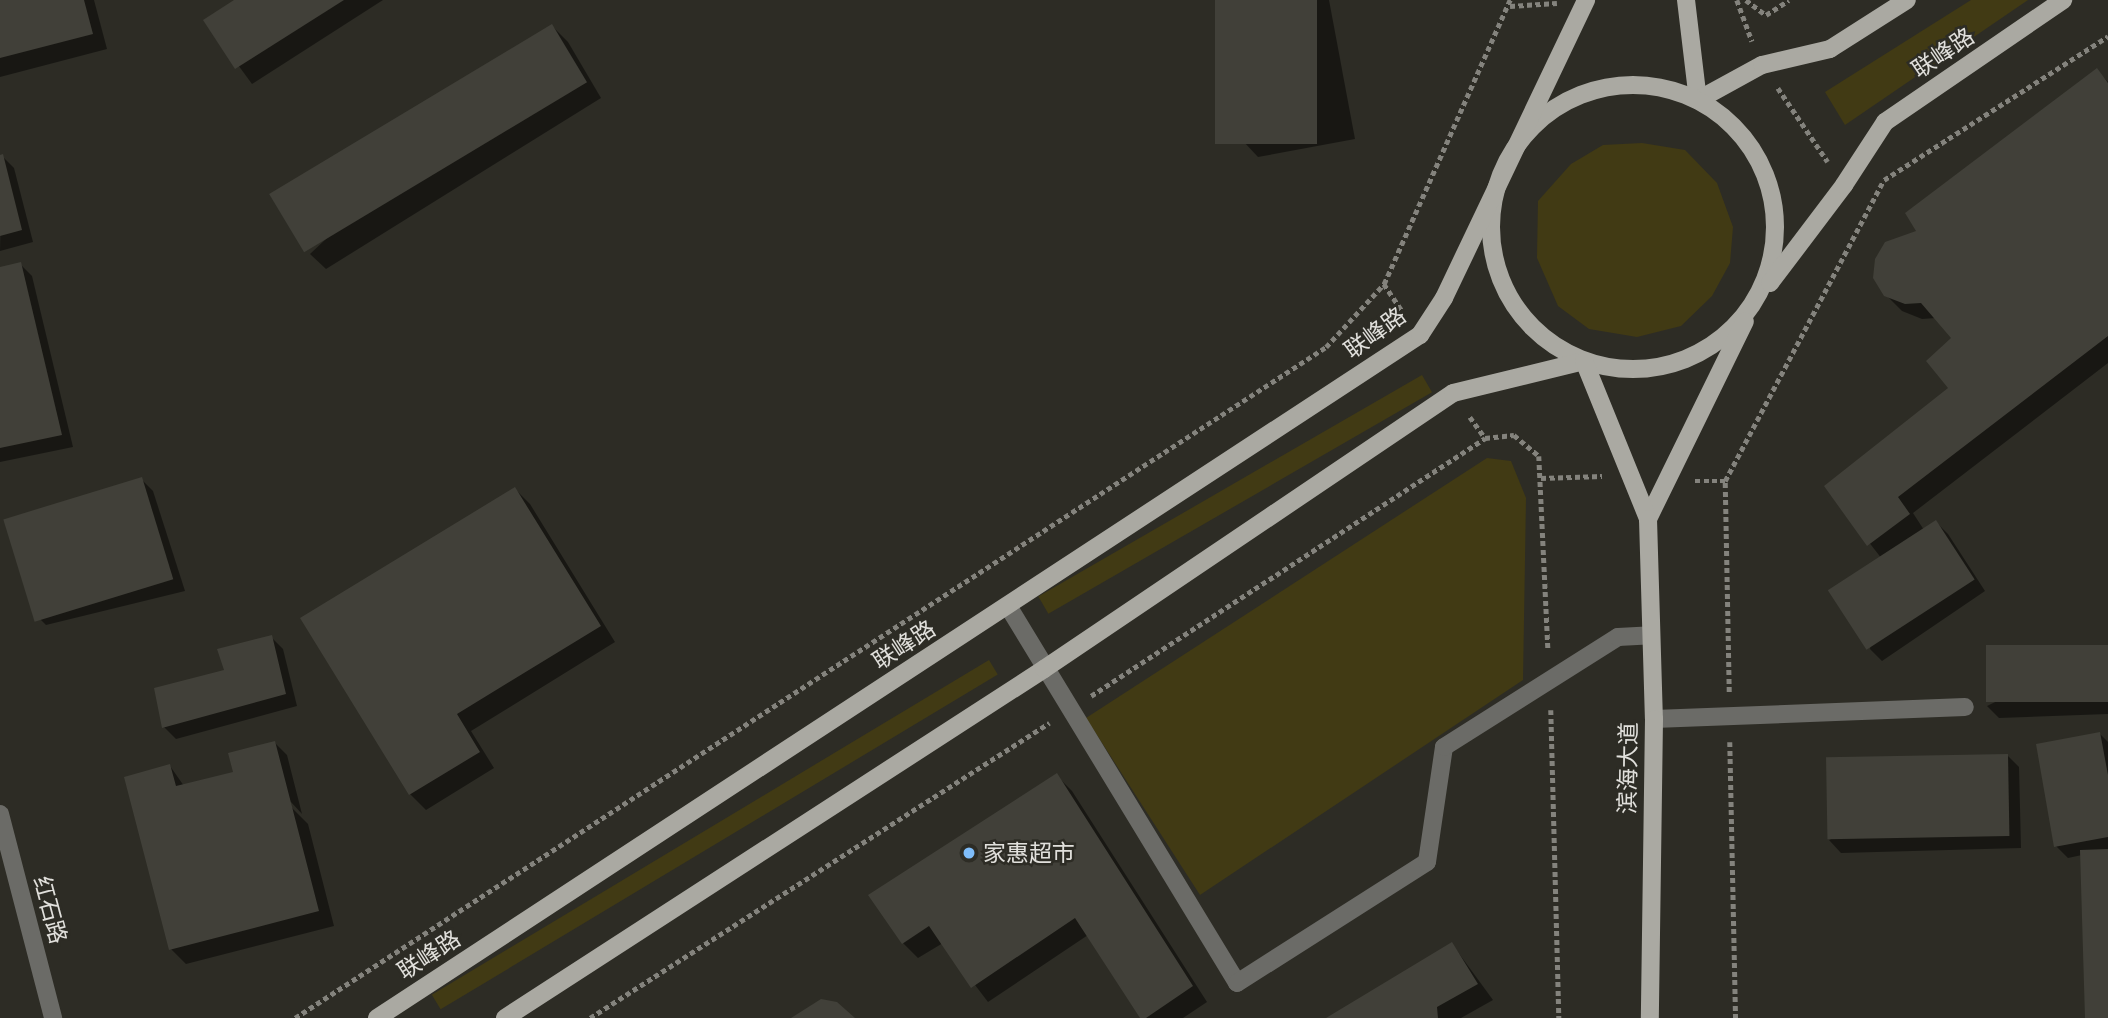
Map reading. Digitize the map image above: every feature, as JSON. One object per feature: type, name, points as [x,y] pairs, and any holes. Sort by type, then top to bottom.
[{"type":"main road","points":[[1586,0],[1501,173],[1490,218],[1495,263],[1513,305],[1544,339],[1584,361],[1631,370],[1678,362],[1720,340],[1753,305],[1844,185]]},
{"type":"main road","points":[[1686,0],[1699,100]]},
{"type":"main road","points":[[1699,100],[1762,65],[1830,49],[1907,0]]},
{"type":"main road","name":"联峰路","points":[[1844,185],[1885,122],[2063,0]]},
{"type":"main road","points":[[1501,173],[1526,133],[1562,104],[1606,87],[1653,86],[1699,100],[1737,129],[1763,168],[1772,202],[1772,262],[1648,519]]},
{"type":"main road","name":"联峰路","points":[[377,1018],[1420,335],[1444,298],[1501,173]]},
{"type":"main road","points":[[505,1018],[1044,669],[1452,393],[1584,361]]},
{"type":"main road","points":[[1584,361],[1648,519]]},
{"type":"main road","name":"滨海大道","points":[[1648,519],[1654,719],[1650,1018]]},
{"type":"street","points":[[1008,606],[1237,983],[1427,862],[1444,747],[1618,637],[1651,635]]},
{"type":"street","points":[[1654,719],[1965,707]]},
{"type":"street","name":"红石路","points":[[0,814],[53,1018]]},
{"type":"path","points":[[295,1018],[1326,347],[1384,284],[1510,0]]},
{"type":"path","points":[[1737,0],[1762,65],[1844,185],[1861,224]]},
{"type":"path","points":[[1746,0],[1766,15],[1789,0]]},
{"type":"path","points":[[1736,1018],[1725,481],[1884,180],[2108,36]]},
{"type":"path","points":[[1384,284],[1420,335]]},
{"type":"path","points":[[1452,393],[1485,438]]},
{"type":"path","points":[[590,1018],[1485,438],[1514,435],[1539,456],[1550,680],[1559,1018]]},
{"type":"shaded area","points":[[1971,0],[2028,0],[1845,125],[1825,92]]},
{"type":"shaded area","points":[[1642,143],[1685,150],[1717,183],[1733,227],[1730,263],[1712,296],[1681,326],[1637,337],[1589,329],[1558,306],[1537,258],[1538,201],[1571,164],[1603,145]]},
{"type":"shaded area","points":[[1422,375],[1432,392],[1048,614],[1038,597]]},
{"type":"shaded area","points":[[1487,458],[1511,461],[1526,498],[1523,680],[1200,895],[1086,718]]},
{"type":"shaded area","points":[[989,660],[998,675],[441,1009],[432,995]]},
{"type":"building","points":[[0,0],[84,0],[93,34],[0,58]]},
{"type":"building","points":[[234,0],[344,0],[235,69],[203,20]]},
{"type":"building","points":[[1215,0],[1317,0],[1317,144],[1215,144]]},
{"type":"building","points":[[552,24],[587,82],[304,252],[269,194]]},
{"type":"building","points":[[2097,68],[2108,83],[2108,336],[1898,497],[1910,514],[1867,546],[1824,486],[1948,388],[1926,361],[1951,338],[1921,303],[1905,304],[1884,296],[1873,278],[1875,259],[1885,242],[1916,231],[1905,213]]},
{"type":"building","points":[[3,154],[22,230],[0,236],[0,155]]},
{"type":"building","points":[[21,262],[62,435],[0,448],[0,267]]},
{"type":"building","points":[[142,477],[173,579],[35,622],[3,519]]},
{"type":"building","points":[[515,487],[601,626],[457,714],[480,752],[409,795],[300,618]]},
{"type":"building","points":[[1936,520],[1975,580],[1866,650],[1828,590]]},
{"type":"building","points":[[272,635],[286,694],[162,728],[154,688],[224,670],[217,649]]},
{"type":"building","points":[[1986,645],[2108,645],[2108,702],[1986,702]]},
{"type":"building","points":[[2100,732],[2108,775],[2108,837],[2054,847],[2036,744]]},
{"type":"building","points":[[275,741],[319,911],[169,950],[124,777],[170,764],[176,786],[233,772],[228,753]]},
{"type":"building","points":[[2008,754],[2009,836],[1827,839],[1826,757]]},
{"type":"building","points":[[1057,773],[1193,986],[1146,1018],[1140,1018],[1075,918],[971,988],[929,926],[902,944],[868,895]]},
{"type":"building","points":[[2108,849],[2108,1018],[2085,1018],[2080,850]]},
{"type":"building","points":[[1452,942],[1478,984],[1437,1007],[1438,1018],[1326,1018]]},
{"type":"building","points":[[821,999],[837,1002],[855,1018],[791,1018]]},
{"type":"place","name":"家惠超市","points":[[969,853]]}]
